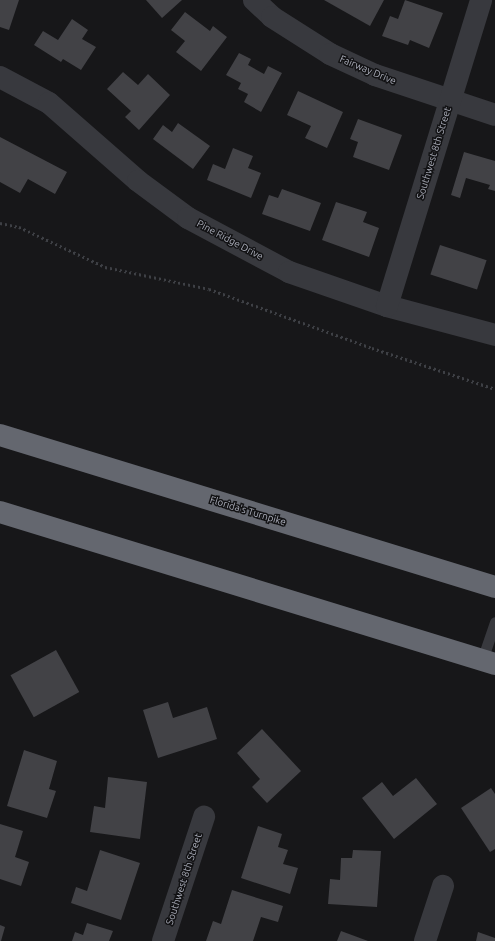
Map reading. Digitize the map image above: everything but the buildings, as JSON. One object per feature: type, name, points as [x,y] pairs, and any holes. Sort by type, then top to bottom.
[{"type":"highway","name":"Florida's Turnpike","points":[[0,435],[495,587]]},
{"type":"highway","points":[[0,512],[489,662]]},
{"type":"street","name":"Fairway Drive","points":[[254,0],[272,17],[330,54],[375,75],[495,115]]},
{"type":"street","name":"Southwest 8th Street","points":[[387,306],[481,0]]},
{"type":"street","name":"Pine Ridge Drive","points":[[0,77],[49,103],[138,181],[188,218],[289,272],[387,306],[495,335]]},
{"type":"street","name":"Southwest 8th Street","points":[[163,941],[204,817]]},
{"type":"street","points":[[425,941],[443,886]]},
{"type":"lane","points":[[489,662],[495,622]]},
{"type":"path","points":[[0,223],[19,227],[105,267],[209,288],[372,348],[495,388]]}]
